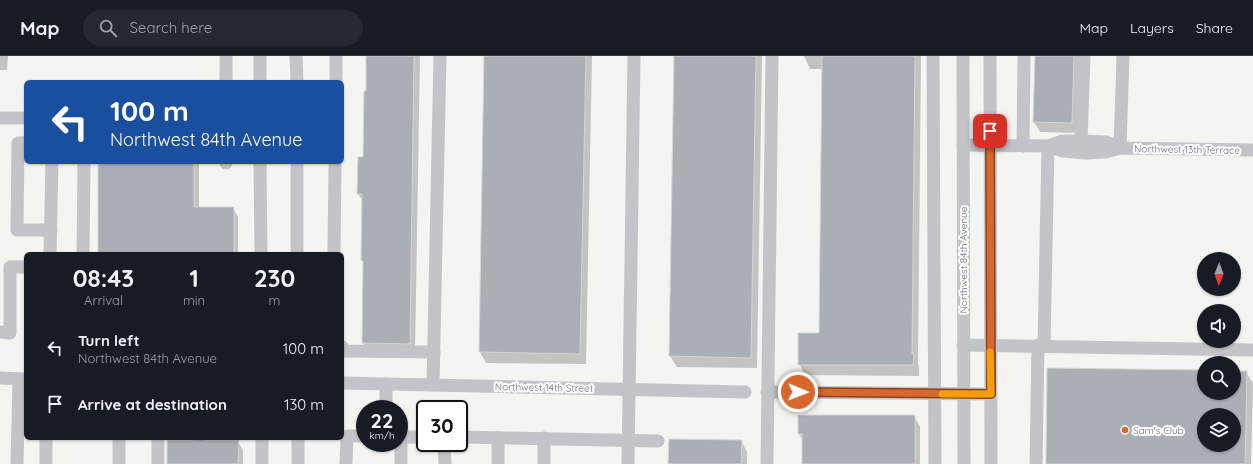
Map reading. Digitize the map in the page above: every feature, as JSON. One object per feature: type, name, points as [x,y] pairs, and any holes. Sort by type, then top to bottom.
[{"type":"street","points":[[226,56],[226,80]]},
{"type":"street","points":[[260,56],[260,80]]},
{"type":"street","points":[[296,56],[296,80]]},
{"type":"street","points":[[336,56],[336,80]]},
{"type":"street","points":[[433,385],[440,56]]},
{"type":"street","points":[[628,464],[634,56]]},
{"type":"street","points":[[767,464],[772,56]]},
{"type":"street","points":[[932,56],[935,464]]},
{"type":"street","name":"Northwest 84th Avenue","points":[[963,56],[964,464]]},
{"type":"street","points":[[990,56],[989,146],[991,464]]},
{"type":"street","points":[[1023,146],[1024,56]]},
{"type":"street","points":[[1081,141],[1084,56]]},
{"type":"street","points":[[1120,148],[1123,56]]},
{"type":"street","points":[[0,118],[24,118]]},
{"type":"street","name":"Northwest 13th Terrace","points":[[963,145],[1048,146],[1062,141],[1081,141],[1106,142],[1120,148]]},
{"type":"street","points":[[24,142],[18,143],[17,230],[51,230]]},
{"type":"street","points":[[1036,464],[1048,146]]},
{"type":"street","name":"Northwest 13th Terrace","points":[[1048,146],[1062,152],[1106,152],[1120,148],[1253,150]]},
{"type":"street","points":[[50,252],[52,164]]},
{"type":"street","points":[[84,164],[84,252]]},
{"type":"street","points":[[260,164],[261,252]]},
{"type":"street","points":[[297,164],[297,252]]},
{"type":"street","points":[[334,252],[335,164]]},
{"type":"street","points":[[0,332],[10,332],[10,267],[24,267]]},
{"type":"street","points":[[964,345],[1253,350]]},
{"type":"street","points":[[344,350],[345,351],[434,352]]},
{"type":"street","points":[[0,378],[22,379],[17,464]]},
{"type":"street","name":"Northwest 14th Street","points":[[344,383],[745,392]]},
{"type":"street","points":[[386,384],[386,400]]},
{"type":"street","points":[[767,392],[991,394]]},
{"type":"street","points":[[346,464],[347,436],[356,436]]},
{"type":"street","points":[[468,437],[658,441]]},
{"type":"street","points":[[498,438],[498,464]]},
{"type":"street","points":[[544,438],[544,464]]},
{"type":"street","points":[[46,440],[46,464]]},
{"type":"street","points":[[119,440],[119,464]]},
{"type":"street","points":[[158,440],[158,464]]},
{"type":"street","points":[[262,440],[262,464]]},
{"type":"street","points":[[298,440],[298,464]]},
{"type":"street","points":[[401,452],[401,464]]},
{"type":"street","points":[[444,452],[445,464]]},
{"type":"building","points":[[366,56],[414,56],[410,344],[362,343],[362,194],[357,194],[358,157],[363,157]]},
{"type":"building","points":[[484,56],[586,56],[580,354],[479,352]]},
{"type":"building","points":[[674,56],[756,56],[751,358],[669,356]]},
{"type":"building","points":[[822,56],[915,56],[913,365],[798,365],[798,333],[819,333]]},
{"type":"building","points":[[1035,56],[1074,56],[1072,123],[1033,122]]},
{"type":"building","points":[[98,164],[194,164],[194,207],[234,207],[234,252],[98,252]]},
{"type":"building","name":"Sam's Club","points":[[1047,368],[1197,370],[1197,400],[1241,400],[1241,371],[1247,371],[1245,464],[1046,464]]},
{"type":"building","points":[[798,415],[915,415],[915,464],[802,464],[802,434],[798,434]]},
{"type":"building","points":[[669,439],[742,440],[741,464],[668,464]]},
{"type":"building","points":[[167,440],[239,440],[238,464],[167,464]]},
{"type":"slow traffic","points":[[942,394],[991,394],[990,352]]},
{"type":"place","name":"Sam's Club","points":[[1125,430]]},
{"type":"route","points":[[798,392],[991,394],[990,131]]}]
